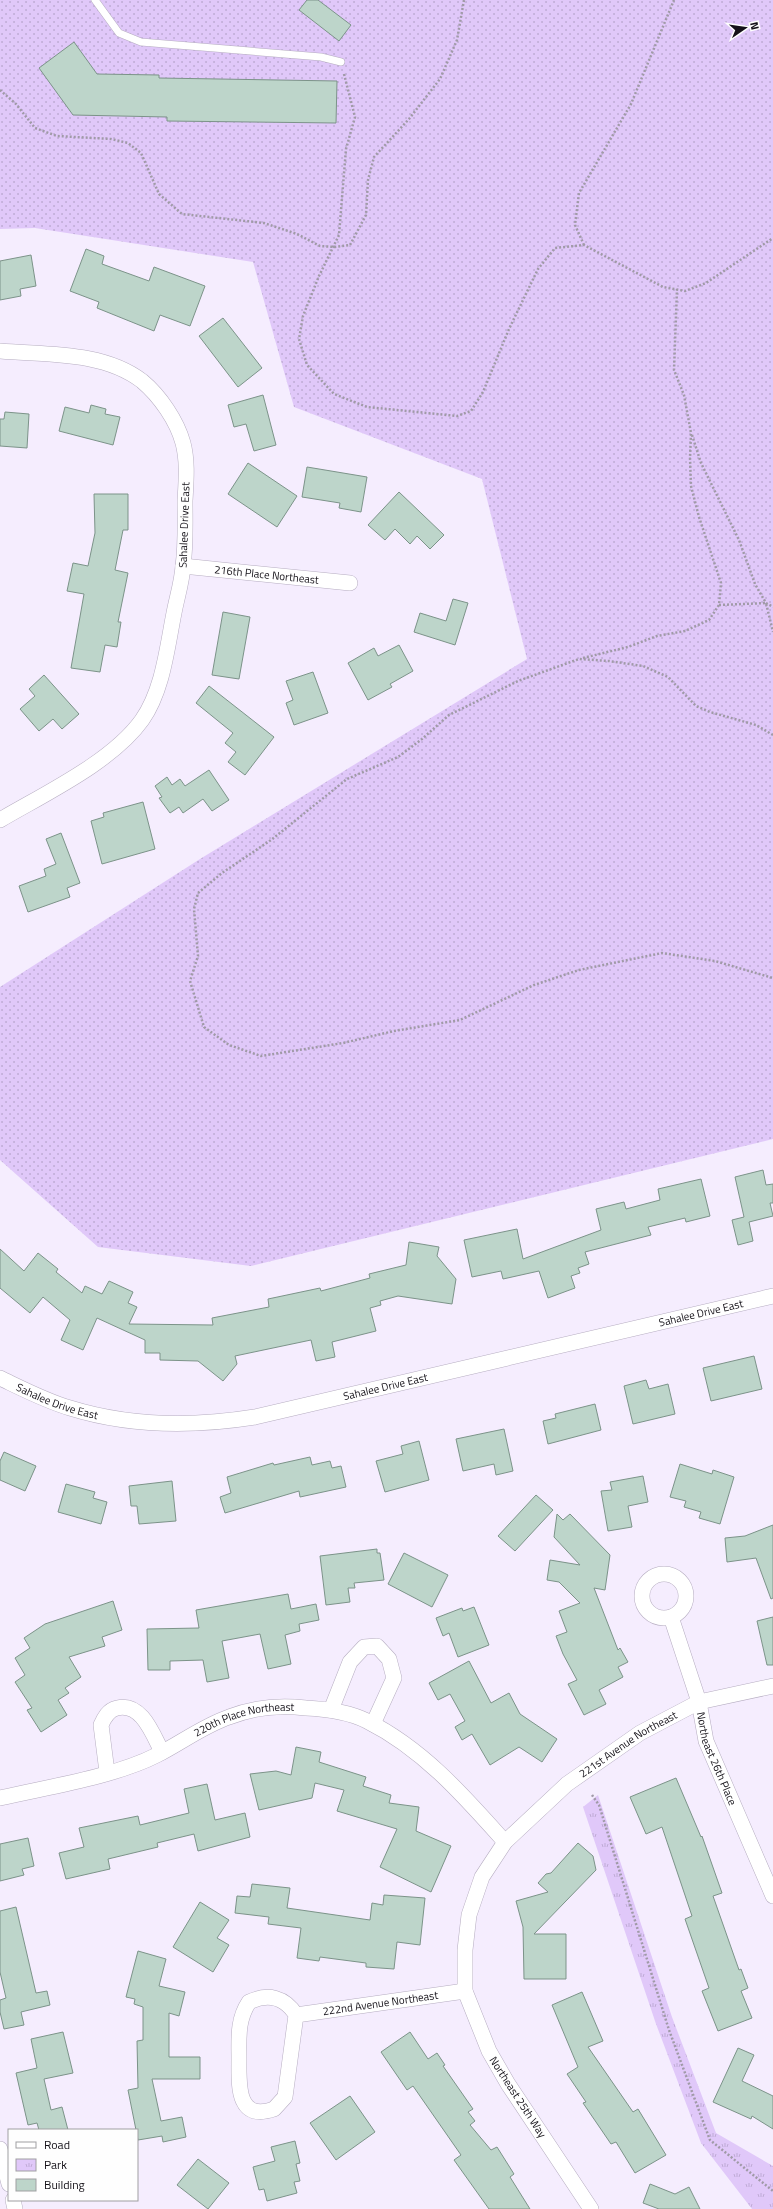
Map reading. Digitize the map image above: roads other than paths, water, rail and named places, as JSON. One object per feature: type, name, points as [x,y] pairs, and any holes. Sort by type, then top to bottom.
[{"type":"street","name":"Sahalee Drive East","points":[[0,351],[90,359],[120,368],[142,382],[159,399],[174,420],[183,442],[186,459],[184,566],[163,669],[153,698],[142,720],[123,742],[103,759],[0,820]]},
{"type":"street","name":"216th Place Northeast","points":[[184,566],[350,583]]},
{"type":"street","name":"Sahalee Drive East","points":[[0,1378],[70,1408],[121,1420],[165,1425],[214,1424],[255,1417],[773,1296]]},
{"type":"street","name":"Northeast 26th Place","points":[[671,1617],[699,1702],[706,1741],[773,1896]]},
{"type":"street","points":[[331,1710],[350,1662],[364,1647],[377,1646],[389,1659],[394,1678],[373,1724]]},
{"type":"street","name":"221st Avenue Northeast","points":[[505,1842],[567,1784],[640,1733],[699,1702],[773,1686]]},
{"type":"street","name":"220th Place Northeast","points":[[0,1798],[107,1772],[136,1763],[162,1752],[228,1717],[261,1707],[288,1706],[331,1710],[366,1720],[412,1748],[456,1787],[505,1842]]},
{"type":"street","points":[[107,1772],[101,1726],[103,1718],[114,1709],[122,1707],[138,1712],[162,1752]]},
{"type":"street","name":"Northeast 25th Way","points":[[505,1842],[482,1877],[469,1915],[465,1950],[465,1991],[489,2051],[508,2084],[591,2209]]},
{"type":"street","name":"222nd Avenue Northeast","points":[[296,2015],[465,1991]]},
{"type":"street","points":[[264,1997],[279,1999],[286,2003],[296,2015],[285,2097],[281,2104],[274,2109],[259,2112],[251,2109],[244,2104],[239,2088],[239,2029],[242,2015],[249,2002],[264,1997]]},
{"type":"street","points":[[0,2149],[8,2180]]},
{"type":"lane","points":[[95,0],[120,33],[141,42],[320,56],[341,62]]}]
